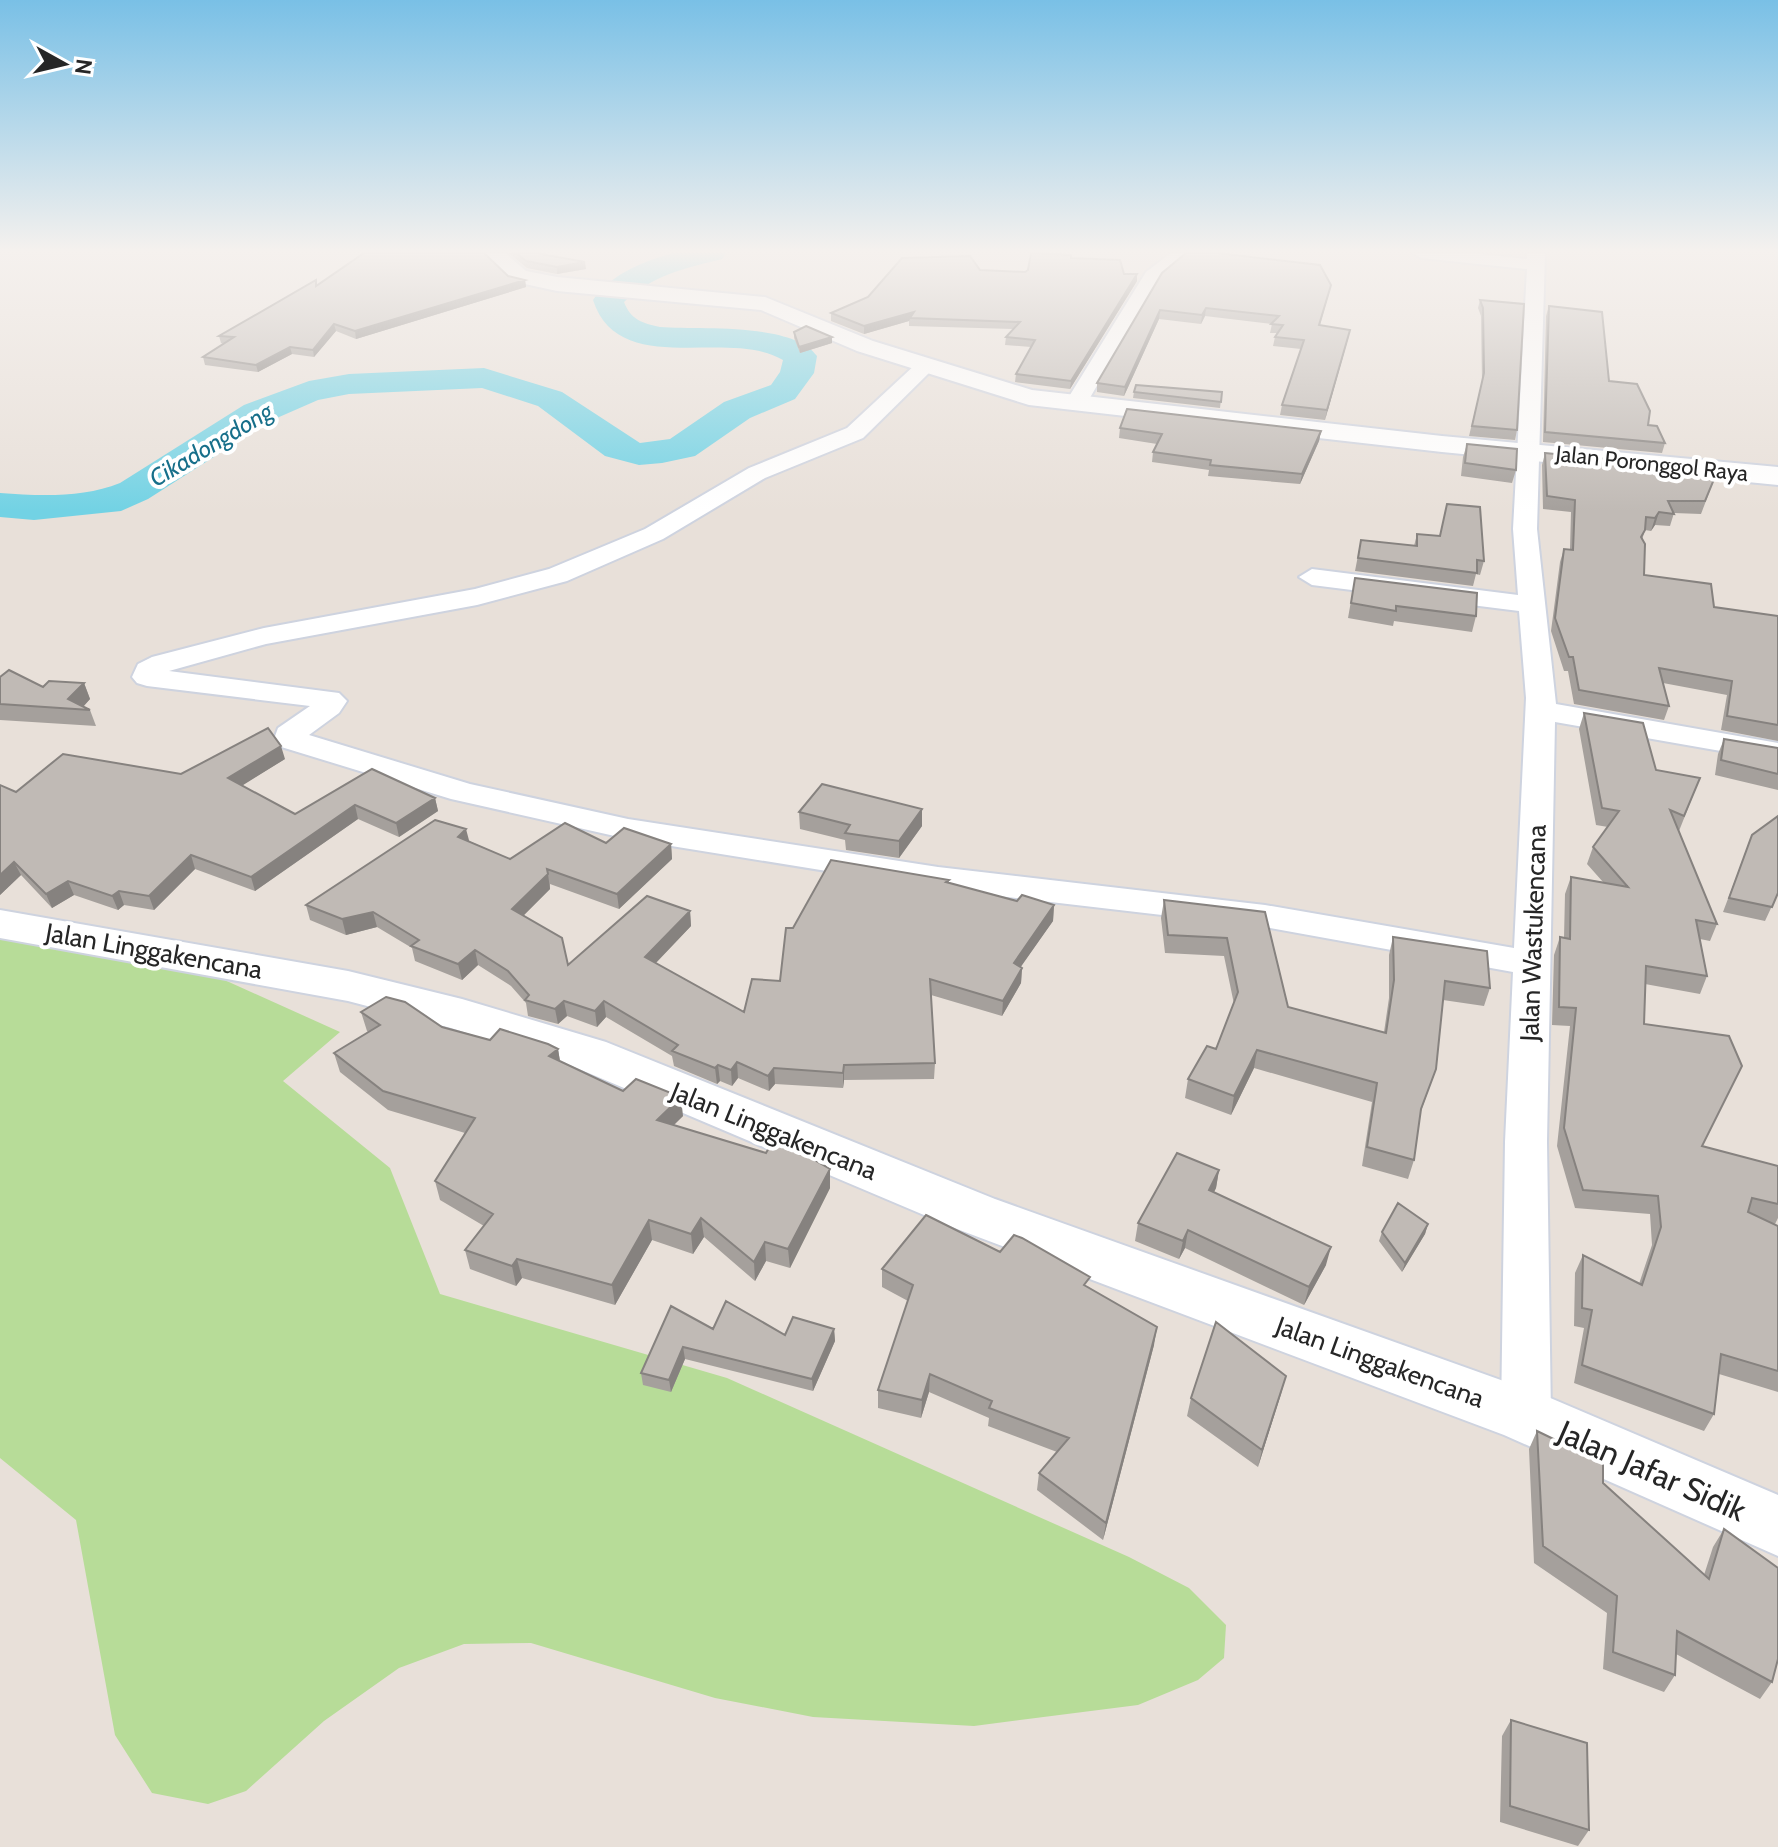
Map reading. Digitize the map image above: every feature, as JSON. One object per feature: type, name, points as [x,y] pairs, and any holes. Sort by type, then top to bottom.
[{"type":"street","name":"Jalan Poronggol Raya","points":[[854,339],[924,367],[1017,394],[1076,403],[1778,476]]},
{"type":"street","points":[[1076,403],[1114,339]]},
{"type":"street","name":"Jalan Wastukencana","points":[[1526,1416],[1526,1142],[1541,710],[1525,529],[1532,339]]},
{"type":"street","points":[[924,367],[855,433],[757,473],[654,534],[558,575],[477,597],[264,636],[162,663],[148,670],[147,677],[329,699],[332,701],[328,707],[289,735],[289,739],[389,772],[551,814],[938,878],[1307,923],[1532,963]]},
{"type":"street","points":[[1312,577],[1533,605]]},
{"type":"street","points":[[1541,710],[1778,752]]},
{"type":"street","name":"Jalan Linggakencana","points":[[0,924],[348,986],[462,1015],[589,1054],[976,1214],[1526,1416]]},
{"type":"street","name":"Jalan Jafar Sidik","points":[[1526,1416],[1778,1526]]},
{"type":"green space","points":[[0,936],[167,954],[340,1032],[283,1081],[390,1168],[440,1294],[727,1378],[1129,1557],[1189,1588],[1226,1625],[1224,1658],[1198,1680],[1138,1705],[974,1726],[813,1717],[715,1698],[531,1643],[464,1644],[399,1668],[324,1721],[246,1791],[208,1804],[152,1793],[115,1735],[76,1520],[0,1458]]},
{"type":"building","points":[[231,339],[322,339],[313,350],[290,347],[256,365],[203,357]]},
{"type":"building","points":[[796,339],[825,339],[799,347]]},
{"type":"building","points":[[1027,339],[1097,339],[1071,381],[1016,374],[1035,340]]},
{"type":"building","points":[[1123,339],[1147,339],[1125,387],[1097,383]]},
{"type":"building","points":[[1296,339],[1347,339],[1327,410],[1282,405],[1304,340]]},
{"type":"building","points":[[1483,339],[1522,339],[1517,430],[1472,426],[1484,373]]},
{"type":"building","points":[[1548,339],[1605,339],[1609,381],[1637,384],[1650,411],[1648,425],[1657,426],[1665,443],[1545,432]]},
{"type":"building","points":[[1136,385],[1222,392],[1221,402],[1134,392]]},
{"type":"building","points":[[1127,409],[1321,431],[1302,474],[1210,465],[1211,460],[1153,452],[1162,434],[1120,428]]},
{"type":"building","points":[[1467,444],[1517,449],[1516,470],[1465,463]]},
{"type":"building","points":[[1545,453],[1677,466],[1682,477],[1717,472],[1705,501],[1668,501],[1674,514],[1659,512],[1655,518],[1646,517],[1641,537],[1645,544],[1644,575],[1711,584],[1714,607],[1778,616],[1778,725],[1727,716],[1732,681],[1659,668],[1669,706],[1579,690],[1573,657],[1569,657],[1555,618],[1564,549],[1573,550],[1575,500],[1547,496]]},
{"type":"building","points":[[1447,504],[1480,507],[1484,561],[1477,560],[1477,573],[1358,558],[1361,540],[1417,546],[1417,534],[1440,536]]},
{"type":"building","points":[[1355,578],[1477,593],[1476,616],[1396,606],[1396,611],[1351,603]]},
{"type":"building","points":[[9,670],[43,687],[49,681],[84,683],[68,699],[90,710],[0,704],[0,677]]},
{"type":"building","points":[[1584,713],[1643,723],[1656,770],[1700,778],[1684,816],[1670,810],[1717,924],[1696,920],[1707,976],[1646,966],[1644,1024],[1729,1036],[1742,1066],[1702,1146],[1778,1166],[1778,1204],[1752,1198],[1748,1212],[1778,1226],[1778,1371],[1721,1354],[1714,1414],[1582,1365],[1592,1310],[1582,1308],[1583,1255],[1642,1285],[1661,1227],[1658,1196],[1583,1190],[1564,1128],[1576,1008],[1559,1007],[1560,937],[1570,939],[1571,877],[1628,887],[1593,847],[1619,811],[1602,808]]},
{"type":"building","points":[[268,728],[281,746],[228,778],[295,814],[372,769],[435,798],[396,823],[355,805],[251,877],[191,855],[149,896],[119,891],[112,896],[68,881],[46,894],[14,862],[0,875],[0,785],[16,792],[63,754],[181,774]]},
{"type":"building","points":[[1724,739],[1778,748],[1778,774],[1721,760]]},
{"type":"building","points":[[822,784],[922,809],[899,841],[845,833],[850,825],[799,812]]},
{"type":"building","points":[[1778,816],[1778,893],[1772,907],[1729,898],[1752,835]]},
{"type":"building","points":[[435,820],[466,829],[458,837],[510,859],[565,823],[606,843],[624,828],[671,844],[617,894],[547,869],[548,874],[512,909],[562,938],[568,965],[647,896],[690,911],[645,957],[744,1012],[752,979],[780,981],[786,928],[793,928],[831,860],[949,880],[946,882],[1017,901],[1022,895],[1054,905],[1014,963],[1022,968],[1003,1001],[930,979],[935,1063],[844,1065],[843,1073],[774,1068],[768,1076],[737,1062],[731,1070],[718,1065],[715,1068],[672,1051],[678,1045],[604,1001],[595,1011],[564,1001],[555,1009],[525,1000],[529,995],[508,971],[475,950],[458,964],[411,946],[419,940],[373,912],[342,919],[306,905]]},
{"type":"building","points":[[1164,900],[1265,912],[1288,1007],[1386,1033],[1394,980],[1393,937],[1487,951],[1490,988],[1445,981],[1436,1069],[1421,1109],[1414,1160],[1367,1147],[1377,1083],[1257,1050],[1234,1096],[1188,1079],[1207,1046],[1216,1049],[1238,992],[1227,938],[1168,935]]},
{"type":"building","points":[[386,997],[405,1002],[442,1027],[490,1040],[500,1029],[548,1044],[558,1049],[549,1056],[623,1091],[636,1079],[681,1097],[657,1120],[766,1153],[775,1137],[830,1169],[788,1249],[765,1242],[754,1262],[701,1218],[691,1234],[649,1220],[612,1285],[517,1259],[512,1266],[465,1250],[493,1214],[435,1181],[475,1118],[383,1091],[334,1053],[380,1025],[361,1012]]},
{"type":"building","points":[[1177,1153],[1219,1170],[1209,1190],[1331,1247],[1309,1287],[1188,1230],[1183,1241],[1138,1223]]},
{"type":"building","points":[[1398,1203],[1428,1224],[1405,1263],[1382,1232]]},
{"type":"building","points":[[926,1215],[1000,1252],[1014,1235],[1022,1238],[1090,1277],[1084,1285],[1157,1327],[1106,1523],[1039,1473],[1069,1438],[989,1408],[992,1401],[930,1374],[922,1400],[878,1390],[913,1285],[882,1269]]},
{"type":"building","points":[[726,1301],[785,1335],[793,1317],[834,1329],[812,1379],[683,1347],[669,1380],[641,1373],[671,1306],[713,1329]]},
{"type":"building","points":[[1216,1322],[1286,1376],[1262,1450],[1191,1398]]},
{"type":"building","points":[[1537,1431],[1603,1463],[1603,1483],[1709,1579],[1724,1529],[1778,1568],[1778,1659],[1772,1682],[1677,1631],[1675,1675],[1613,1652],[1617,1596],[1543,1546]]},
{"type":"building","points":[[1511,1720],[1587,1743],[1589,1830],[1510,1806]]},
{"type":"waterway","name":"Cikadongdong","points":[[0,505],[34,508],[107,502],[134,491],[257,413],[309,391],[349,384],[484,378],[550,399],[618,448],[639,454],[682,448],[737,410],[783,392],[797,373],[800,356],[783,346],[757,341],[698,339]]}]
